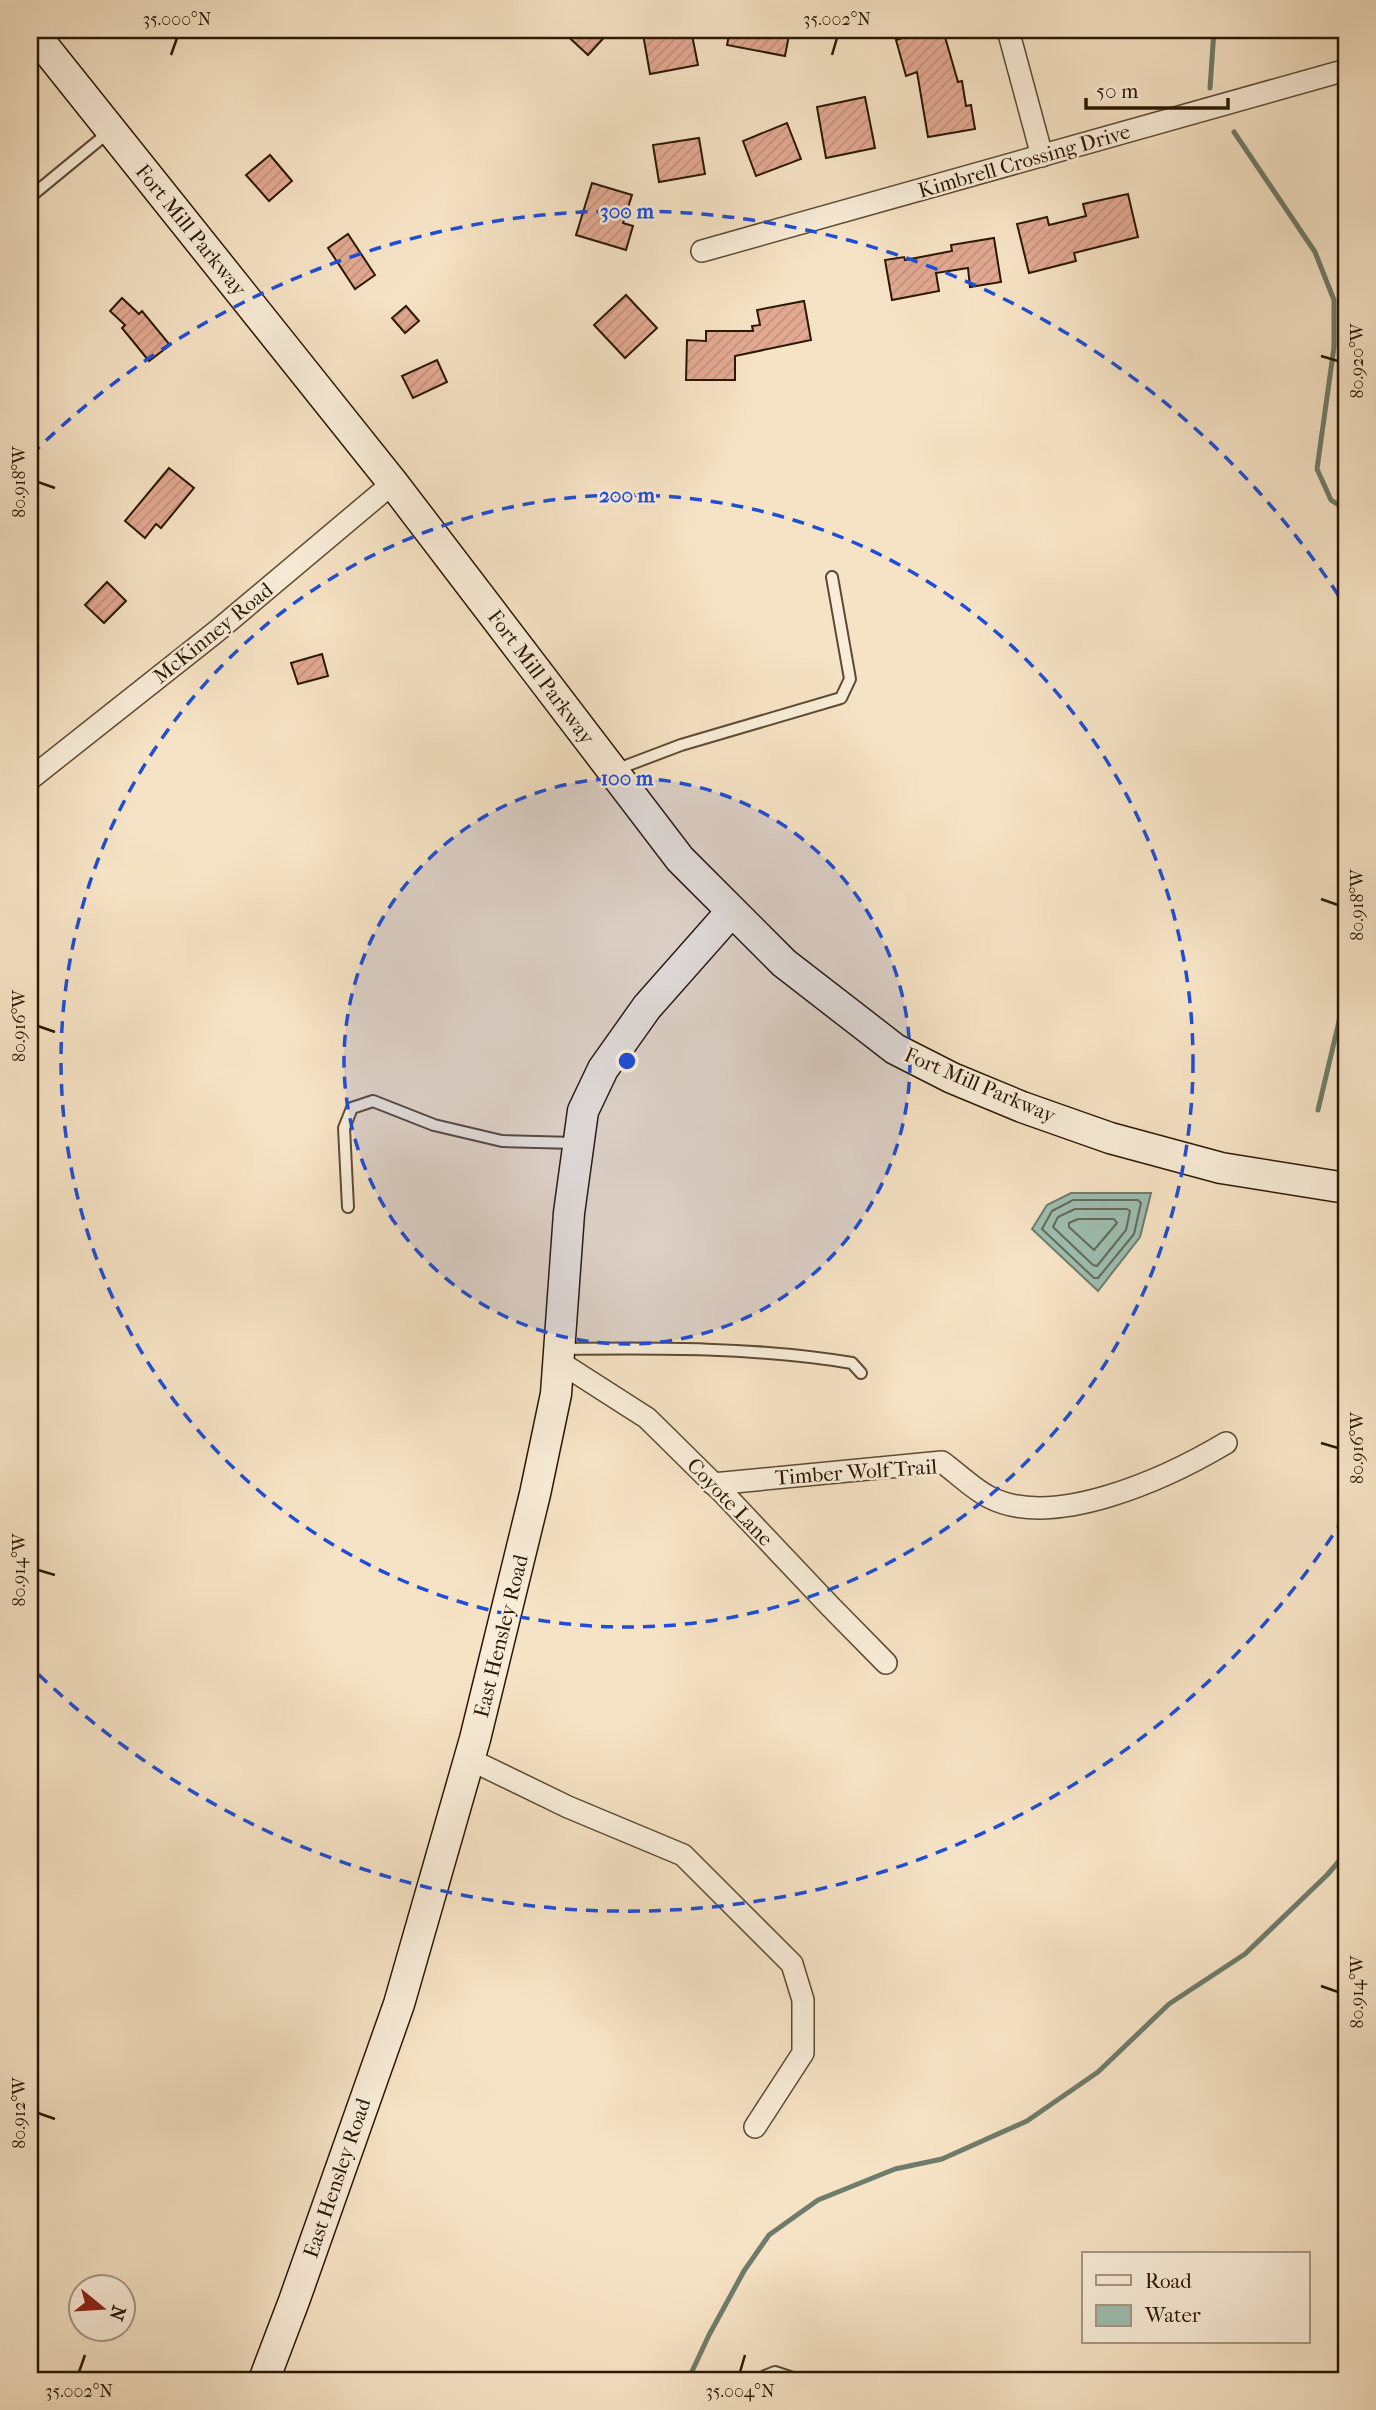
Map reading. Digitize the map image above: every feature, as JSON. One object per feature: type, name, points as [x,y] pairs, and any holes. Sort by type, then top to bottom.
[{"type":"main road","name":"Fort Mill Parkway","points":[[31,30],[393,483],[680,859],[784,963],[895,1049],[1022,1107],[1110,1138],[1221,1168],[1346,1188]]},
{"type":"main road","name":"East Hensley Road","points":[[264,2380],[398,2004],[469,1759],[535,1494],[556,1394],[569,1213],[583,1111],[603,1069],[647,1007],[731,912]]},
{"type":"street","points":[[1008,30],[1042,156]]},
{"type":"street","name":"Kimbrell Crossing Drive","points":[[702,251],[1346,70]]},
{"type":"street","name":"McKinney Road","points":[[30,779],[217,631],[393,483]]},
{"type":"street","name":"Coyote Lane","points":[[559,1355],[647,1418],[886,1663]]},
{"type":"street","name":"Timber Wolf Trail","points":[[713,1483],[942,1462],[988,1497],[1015,1506],[1051,1508],[1091,1502],[1143,1484],[1192,1463],[1226,1443]]},
{"type":"street","points":[[469,1759],[568,1807],[683,1855],[792,1964],[803,2000],[803,2053],[755,2127]]},
{"type":"lane","points":[[30,197],[111,130]]},
{"type":"lane","points":[[613,771],[681,745],[841,698],[850,679],[832,577]]},
{"type":"lane","points":[[348,1207],[344,1128],[352,1108],[373,1101],[434,1125],[502,1141],[578,1143]]},
{"type":"lane","points":[[559,1355],[634,1349],[761,1353],[852,1363],[861,1373]]},
{"type":"lane","points":[[763,2380],[765,2376],[775,2372],[793,2380]]},
{"type":"water","points":[[1071,1193],[1151,1193],[1140,1237],[1098,1291],[1032,1229],[1047,1205]]},
{"type":"building","points":[[561,30],[611,30],[588,55]]},
{"type":"building","points":[[664,30],[691,30],[698,65],[650,74],[643,34]]},
{"type":"building","points":[[730,30],[790,30],[785,56],[727,45]]},
{"type":"building","points":[[928,30],[943,30],[958,82],[962,81],[966,106],[971,105],[975,129],[928,137],[917,72],[906,76],[896,40]]},
{"type":"building","points":[[865,97],[875,148],[826,158],[817,107]]},
{"type":"building","points":[[787,123],[801,159],[756,176],[743,141]]},
{"type":"building","points":[[699,138],[705,174],[659,182],[653,145]]},
{"type":"building","points":[[270,155],[292,181],[269,201],[246,175]]},
{"type":"building","points":[[592,183],[632,195],[623,223],[633,226],[626,250],[576,235]]},
{"type":"building","points":[[1128,194],[1138,237],[1074,253],[1076,261],[1029,273],[1017,224],[1047,217],[1049,225],[1086,216],[1083,204]]},
{"type":"building","points":[[348,234],[375,275],[355,289],[328,248]]},
{"type":"building","points":[[994,238],[1001,282],[970,287],[968,268],[936,273],[939,291],[892,300],[885,260],[904,257],[905,260],[952,251],[951,245]]},
{"type":"building","points":[[626,295],[657,328],[625,358],[594,325]]},
{"type":"building","points":[[122,298],[139,314],[142,311],[170,345],[149,361],[122,328],[125,325],[110,311]]},
{"type":"building","points":[[804,301],[811,340],[735,356],[735,380],[686,380],[687,340],[706,341],[706,331],[753,331],[752,326],[760,325],[757,310]]},
{"type":"building","points":[[406,306],[419,321],[405,333],[392,318]]},
{"type":"building","points":[[437,360],[447,382],[413,398],[402,376]]},
{"type":"building","points":[[169,468],[194,488],[161,528],[156,524],[145,538],[125,521]]},
{"type":"building","points":[[107,582],[126,601],[104,623],[85,605]]},
{"type":"building","points":[[322,654],[328,676],[298,684],[291,663]]},
{"type":"waterway","points":[[1210,88],[1214,30]]},
{"type":"waterway","points":[[1234,132],[1315,252],[1334,300],[1334,347],[1317,469],[1331,500],[1346,510]]},
{"type":"waterway","points":[[1346,703],[1346,728]]},
{"type":"waterway","points":[[1318,1110],[1346,992]]},
{"type":"waterway","points":[[688,2380],[744,2271],[769,2235],[818,2200],[895,2169],[942,2159],[1027,2121],[1098,2072],[1169,2004],[1245,1954],[1327,1875],[1346,1853]]}]
